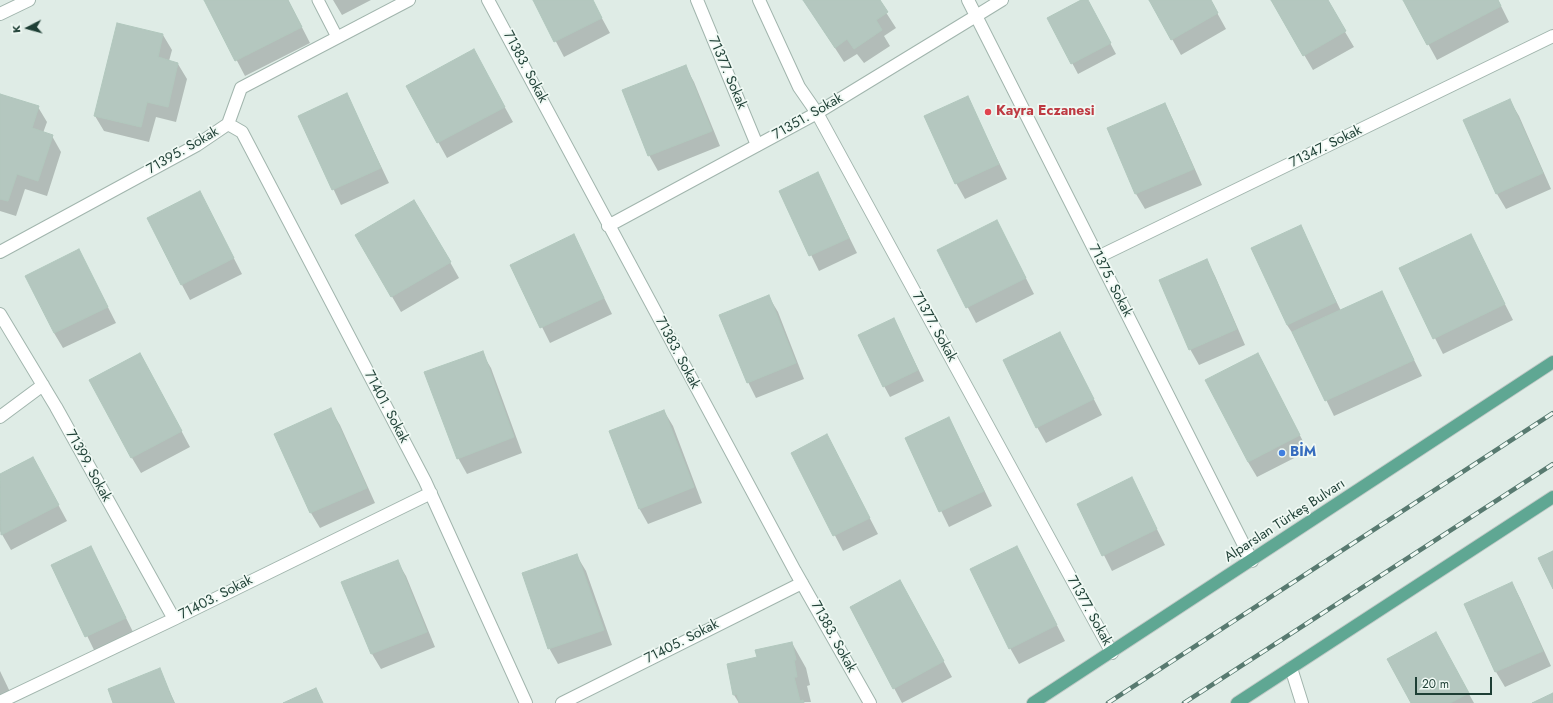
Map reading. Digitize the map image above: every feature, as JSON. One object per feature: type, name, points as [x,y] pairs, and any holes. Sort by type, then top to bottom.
[{"type":"main road","name":"Alparslan Türkeş Bulvarı","points":[[1033,703],[1112,653],[1553,362]]},
{"type":"main road","points":[[1236,703],[1553,497]]},
{"type":"street","points":[[0,14],[28,0]]},
{"type":"street","name":"71395. Sokak","points":[[0,252],[197,145],[228,124],[241,88],[409,0]]},
{"type":"street","name":"71383. Sokak","points":[[488,0],[602,211],[608,226],[802,583],[870,703]]},
{"type":"street","name":"71377. Sokak","points":[[696,0],[758,145]]},
{"type":"street","name":"71377. Sokak","points":[[759,0],[799,86],[817,113],[1112,653]]},
{"type":"street","name":"71375. Sokak","points":[[968,0],[1252,561]]},
{"type":"street","name":"71351. Sokak","points":[[608,226],[817,113],[1002,0]]},
{"type":"street","name":"71347. Sokak","points":[[1098,257],[1553,36]]},
{"type":"street","name":"71401. Sokak","points":[[228,124],[242,132],[431,493],[526,703]]},
{"type":"street","name":"71399. Sokak","points":[[0,314],[43,386],[174,620]]},
{"type":"street","points":[[0,417],[43,386]]},
{"type":"street","name":"71403. Sokak","points":[[0,702],[174,620],[431,493]]},
{"type":"street","name":"71405. Sokak","points":[[562,703],[802,583]]},
{"type":"street","points":[[1291,668],[1302,703]]},
{"type":"lane","points":[[318,0],[337,37]]},
{"type":"building","points":[[204,0],[288,0],[302,27],[235,61]]},
{"type":"building","points":[[533,0],[593,0],[602,18],[554,42]]},
{"type":"building","points":[[803,0],[880,0],[888,12],[876,20],[882,30],[854,49],[847,39],[835,48]]},
{"type":"building","points":[[1081,0],[1088,0],[1111,43],[1071,64],[1047,18]]},
{"type":"building","points":[[1149,0],[1211,0],[1218,13],[1171,40]]},
{"type":"building","points":[[1271,0],[1328,0],[1346,31],[1303,56]]},
{"type":"building","points":[[1403,0],[1498,0],[1501,6],[1427,45]]},
{"type":"building","points":[[117,23],[163,34],[158,57],[178,63],[168,107],[147,102],[141,127],[94,116]]},
{"type":"building","points":[[474,49],[505,107],[437,143],[406,86]]},
{"type":"building","points":[[686,65],[712,131],[648,156],[622,90]]},
{"type":"building","points":[[347,93],[381,168],[332,190],[298,116]]},
{"type":"building","points":[[0,94],[39,106],[32,128],[53,135],[38,181],[17,174],[8,201],[0,199]]},
{"type":"building","points":[[968,96],[999,164],[955,184],[924,116]]},
{"type":"building","points":[[1510,99],[1543,173],[1496,194],[1463,120]]},
{"type":"building","points":[[1165,103],[1194,169],[1135,194],[1107,128]]},
{"type":"building","points":[[818,172],[849,238],[809,256],[779,191]]},
{"type":"building","points":[[200,191],[234,258],[181,285],[147,218]]},
{"type":"building","points":[[414,200],[451,262],[391,297],[355,235]]},
{"type":"building","points":[[997,220],[1026,278],[966,308],[937,250]]},
{"type":"building","points":[[1301,225],[1336,302],[1287,325],[1251,248]]},
{"type":"building","points":[[574,234],[604,298],[540,328],[510,265]]},
{"type":"building","points":[[1471,234],[1505,304],[1433,339],[1399,268]]},
{"type":"building","points":[[79,249],[108,307],[54,333],[25,276]]},
{"type":"building","points":[[1207,259],[1237,329],[1189,350],[1159,280]]},
{"type":"building","points":[[1382,291],[1414,360],[1325,401],[1292,332]]},
{"type":"building","points":[[769,295],[796,363],[747,383],[719,315]]},
{"type":"building","points":[[894,318],[918,370],[883,387],[858,335]]},
{"type":"building","points":[[1060,332],[1094,399],[1036,428],[1003,360]]},
{"type":"building","points":[[483,351],[514,437],[457,459],[424,372]]},
{"type":"building","points":[[140,353],[182,431],[131,458],[89,380]]},
{"type":"building","points":[[1258,353],[1300,435],[1248,462],[1205,380]]},
{"type":"building","points":[[331,408],[367,488],[310,513],[274,434]]},
{"type":"building","points":[[664,410],[694,487],[639,509],[609,431]]},
{"type":"building","points":[[949,417],[984,491],[939,512],[905,438]]},
{"type":"building","points":[[827,434],[870,518],[833,536],[791,453]]},
{"type":"building","points":[[33,457],[59,505],[1,535],[0,474]]},
{"type":"building","points":[[1132,477],[1157,529],[1102,556],[1077,504]]},
{"type":"building","points":[[91,546],[126,618],[85,637],[51,565]]},
{"type":"building","points":[[1017,546],[1057,625],[1009,649],[970,569]]},
{"type":"building","points":[[1553,551],[1553,589],[1538,558]]},
{"type":"building","points":[[577,554],[604,630],[548,649],[522,573]]},
{"type":"building","points":[[398,560],[427,632],[371,654],[341,582]]},
{"type":"building","points":[[900,580],[944,661],[893,689],[850,607]]},
{"type":"building","points":[[1512,582],[1543,651],[1495,672],[1464,604]]},
{"type":"building","points":[[1436,632],[1469,693],[1450,703],[1411,703],[1387,659]]},
{"type":"building","points":[[792,642],[796,660],[794,660],[797,677],[794,677],[800,701],[803,700],[804,703],[739,703],[737,694],[733,695],[727,664],[757,657],[755,650]]},
{"type":"building","points":[[160,668],[174,703],[113,703],[108,689]]},
{"type":"building","points":[[316,688],[323,703],[283,703]]},
{"type":"building","points":[[1553,693],[1553,703],[1532,703]]},
{"type":"railway","points":[[1108,703],[1553,413]]},
{"type":"railway","points":[[1184,703],[1553,464]]},
{"type":"place","name":"Kayra Eczanesi","points":[[988,112]]},
{"type":"place","name":"BİM","points":[[1282,453]]}]
